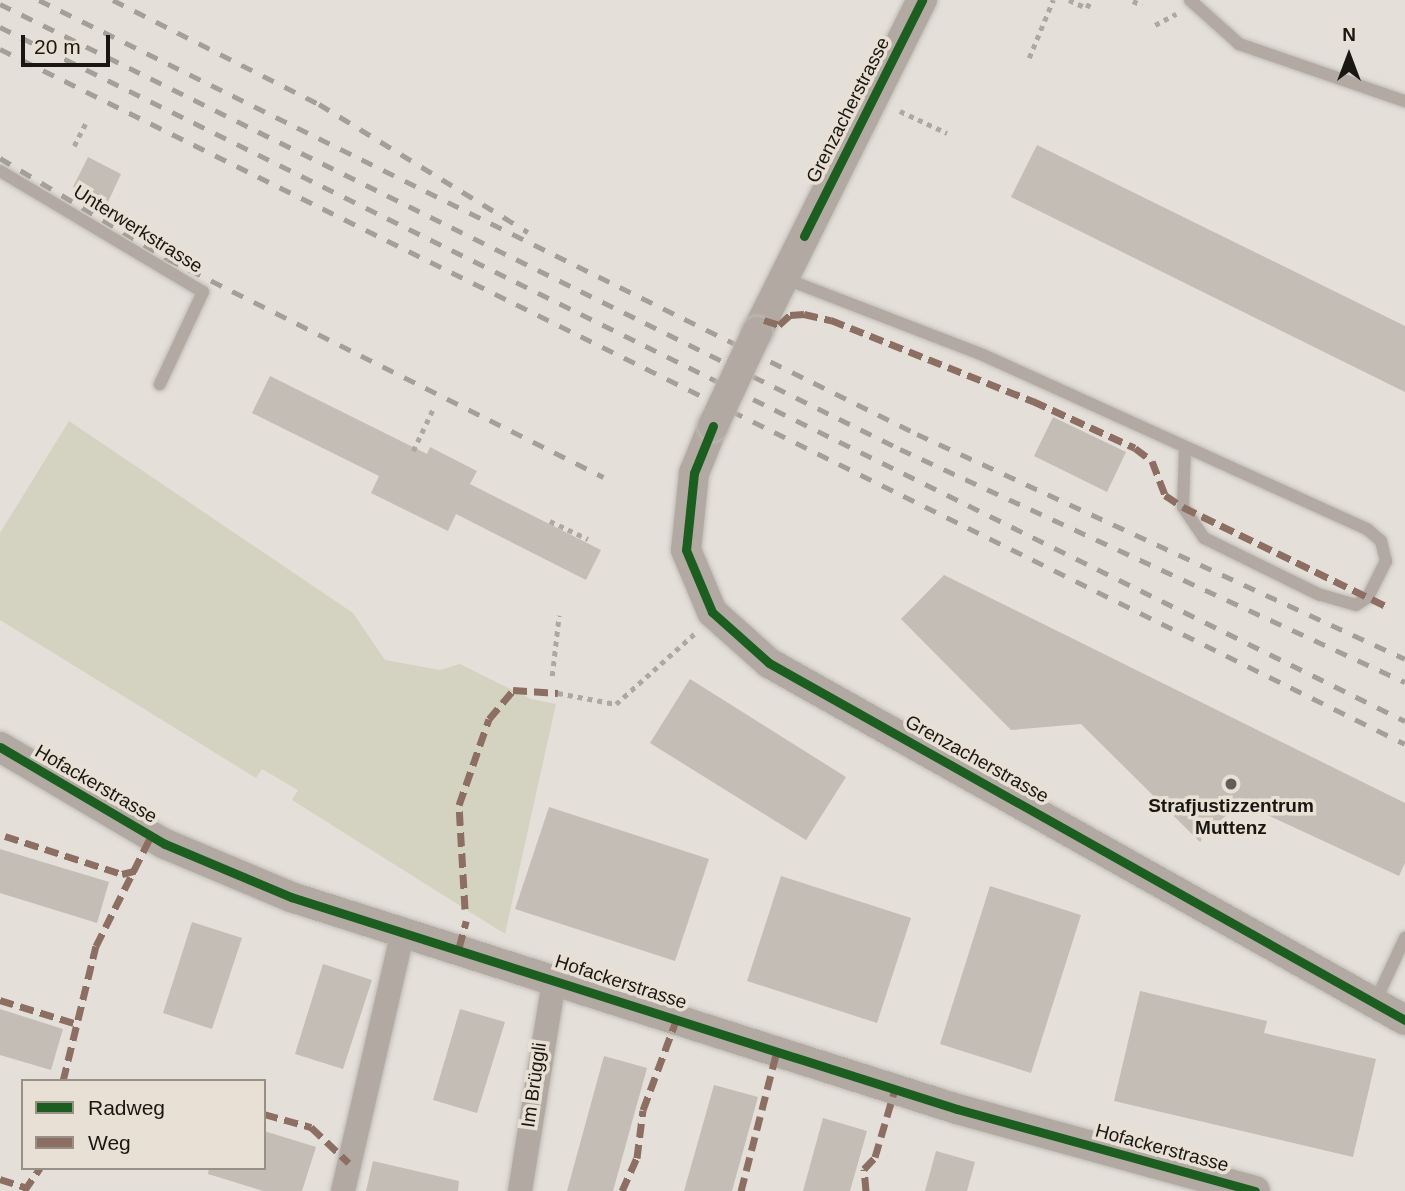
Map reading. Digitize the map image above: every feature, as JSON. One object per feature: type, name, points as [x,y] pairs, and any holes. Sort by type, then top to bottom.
[{"type":"street","name":"Grenzacherstrasse","points":[[922,0],[804,236],[786,279],[757,332],[694,473],[686,550],[712,612],[769,663],[1405,1020]]},
{"type":"street","name":"Hofackerstrasse","points":[[0,747],[181,851],[291,897],[957,1109],[1255,1191]]},
{"type":"street","points":[[343,1191],[403,931]]},
{"type":"street","name":"Im Brüggli","points":[[520,1191],[554,980]]},
{"type":"lane","points":[[1190,0],[1239,44],[1405,101]]},
{"type":"lane","name":"Unterwerkstrasse","points":[[0,171],[203,292],[160,384]]},
{"type":"lane","points":[[786,279],[983,355],[1185,447],[1381,541],[1386,561],[1368,597],[1356,605],[1320,595],[1204,538],[1183,507],[1185,447]]},
{"type":"lane","points":[[1375,1002],[1405,938]]},
{"type":"path","points":[[1029,58],[1053,0]]},
{"type":"path","points":[[1069,0],[1087,8],[1090,1]]},
{"type":"path","points":[[1133,1],[1142,5]]},
{"type":"path","points":[[1155,25],[1177,13]]},
{"type":"path","points":[[874,97],[947,134]]},
{"type":"path","points":[[74,146],[87,121]]},
{"type":"path","points":[[413,451],[433,409]]},
{"type":"path","points":[[550,521],[587,539]]},
{"type":"path","points":[[552,676],[559,615]]},
{"type":"path","points":[[558,693],[616,704],[689,639]]},
{"type":"green space","points":[[69,421],[353,613],[385,660],[440,670],[460,664],[531,699],[556,704],[505,934],[292,800],[298,790],[262,769],[256,778],[0,620],[0,533]]},
{"type":"building","points":[[1037,145],[1405,326],[1405,392],[1011,197]]},
{"type":"building","points":[[88,157],[121,174],[107,204],[73,187]]},
{"type":"building","points":[[270,376],[427,454],[430,447],[477,471],[470,484],[601,550],[586,580],[456,514],[448,531],[371,493],[379,476],[252,413]]},
{"type":"building","points":[[1053,417],[1126,452],[1107,492],[1034,456]]},
{"type":"building","points":[[944,575],[1405,803],[1405,863],[1399,876],[1239,802],[1200,842],[1081,724],[1011,730],[901,619]]},
{"type":"building","points":[[690,679],[846,777],[806,840],[650,743]]},
{"type":"building","points":[[549,807],[709,859],[675,961],[515,909]]},
{"type":"building","points":[[0,849],[109,882],[97,923],[0,893]]},
{"type":"building","points":[[781,876],[911,918],[877,1023],[747,981]]},
{"type":"building","points":[[990,886],[1081,915],[1031,1073],[940,1044]]},
{"type":"building","points":[[192,922],[242,938],[212,1029],[163,1013]]},
{"type":"building","points":[[323,964],[372,980],[343,1069],[295,1054]]},
{"type":"building","points":[[1140,991],[1267,1021],[1264,1033],[1376,1059],[1353,1157],[1114,1101]]},
{"type":"building","points":[[0,1009],[63,1029],[51,1070],[0,1055]]},
{"type":"building","points":[[460,1009],[505,1022],[477,1113],[433,1100]]},
{"type":"building","points":[[604,1056],[647,1068],[613,1191],[567,1191]]},
{"type":"building","points":[[714,1085],[758,1097],[732,1191],[684,1191]]},
{"type":"building","points":[[823,1118],[867,1131],[850,1191],[803,1191]]},
{"type":"building","points":[[266,1132],[316,1147],[302,1191],[263,1191],[208,1174],[209,1170],[266,1170]]},
{"type":"building","points":[[936,1151],[975,1162],[967,1191],[925,1191]]},
{"type":"building","points":[[373,1161],[459,1181],[458,1191],[366,1191]]},
{"type":"railway","points":[[39,0],[917,434],[1405,659]]},
{"type":"railway","points":[[113,0],[319,104],[528,232]]},
{"type":"railway","points":[[0,4],[900,449],[1405,682]]},
{"type":"railway","points":[[0,27],[1405,721]]},
{"type":"railway","points":[[0,49],[1405,744]]},
{"type":"railway","points":[[0,158],[168,259],[604,477]]},
{"type":"marked path","points":[[764,320],[779,325],[790,315],[804,314],[831,320],[1033,401],[1135,448],[1152,461],[1165,495],[1183,507],[1386,606]]},
{"type":"marked path","points":[[465,909],[459,805],[489,719],[513,690],[558,693]]},
{"type":"marked path","points":[[5,836],[122,874],[138,870]]},
{"type":"marked path","points":[[63,1079],[96,946],[151,836]]},
{"type":"marked path","points":[[459,948],[466,921]]},
{"type":"marked path","points":[[0,1000],[74,1023]]},
{"type":"marked path","points":[[622,1191],[637,1158],[643,1110],[677,1018]]},
{"type":"marked path","points":[[741,1191],[777,1051]]},
{"type":"marked path","points":[[866,1191],[864,1169],[875,1157],[895,1089]]},
{"type":"marked path","points":[[266,1115],[311,1127],[349,1163]]},
{"type":"marked path","points":[[24,1191],[39,1170]]},
{"type":"marked path","points":[[0,1179],[25,1187]]},
{"type":"cycle path","points":[[804,236],[922,0]]},
{"type":"cycle path","points":[[713,426],[694,473],[686,550],[712,612],[769,663],[1405,1020]]},
{"type":"cycle path","points":[[0,747],[165,844],[291,897],[957,1109],[1255,1191]]},
{"type":"place","name":"Strafjustizzentrum Muttenz","points":[[1231,784]]}]
